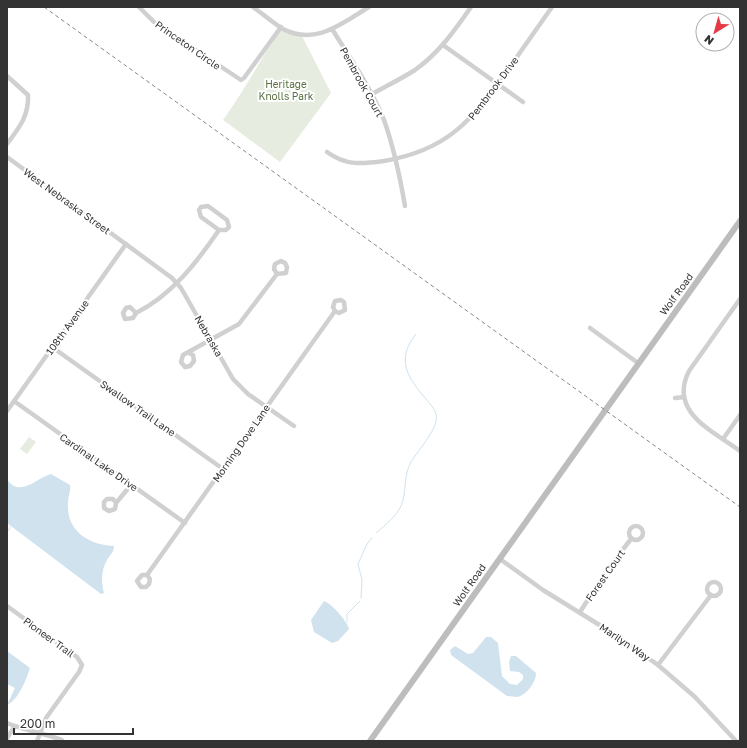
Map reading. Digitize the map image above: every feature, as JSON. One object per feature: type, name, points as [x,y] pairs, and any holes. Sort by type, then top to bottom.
[{"type":"main road","name":"Wolf Road","points":[[370,741],[583,441],[609,401],[628,378],[738,229],[740,222]]},
{"type":"street","name":"Princeton Circle","points":[[138,7],[154,22],[241,80],[281,27]]},
{"type":"street","points":[[253,7],[281,27],[301,34],[318,35],[332,29],[369,7]]},
{"type":"street","points":[[372,94],[415,69],[443,45],[471,7]]},
{"type":"street","name":"Pembrook Drive","points":[[327,152],[335,158],[347,163],[361,164],[396,159],[427,149],[458,131],[479,110],[552,7]]},
{"type":"street","name":"Pembrook Court","points":[[332,29],[372,94],[383,119],[396,159],[405,206]]},
{"type":"street","points":[[443,45],[523,102]]},
{"type":"street","points":[[7,76],[28,95],[25,120],[7,144]]},
{"type":"street","name":"West Nebraska Street","points":[[7,157],[126,244]]},
{"type":"street","points":[[208,206],[227,220],[229,227],[226,230],[219,230],[201,217],[199,210],[201,207],[208,206]]},
{"type":"street","points":[[136,313],[176,282],[196,264],[219,230]]},
{"type":"street","name":"Nebraska","points":[[126,244],[176,282],[233,379],[242,389],[294,426]]},
{"type":"street","name":"108th Avenue","points":[[7,411],[126,244]]},
{"type":"street","points":[[189,353],[244,320],[277,274]]},
{"type":"street","points":[[740,299],[689,371],[684,382],[684,397],[686,406],[693,416],[740,451]]},
{"type":"street","name":"Morning Dove Lane","points":[[147,575],[335,311]]},
{"type":"street","points":[[590,328],[638,363]]},
{"type":"street","name":"Swallow Trail Lane","points":[[52,347],[223,469]]},
{"type":"street","points":[[675,398],[684,397]]},
{"type":"street","name":"Cardinal Lake Drive","points":[[14,401],[185,523]]},
{"type":"street","points":[[724,439],[740,415]]},
{"type":"street","points":[[116,503],[131,485]]},
{"type":"street","name":"Forest Court","points":[[580,612],[607,570],[631,539]]},
{"type":"street","name":"Marilyn Way","points":[[500,559],[543,590],[580,612],[658,665],[695,698],[739,741]]},
{"type":"street","points":[[658,665],[711,595]]},
{"type":"street","name":"Pioneer Trail","points":[[7,606],[77,657],[82,665],[79,672],[46,718],[39,733]]},
{"type":"street","points":[[7,723],[62,740]]},
{"type":"street","points":[[7,741],[7,738],[15,726]]},
{"type":"street","points":[[37,741],[39,733]]},
{"type":"green space","name":"Heritage Knolls Park","points":[[281,28],[302,36],[331,93],[280,162],[223,120]]},
{"type":"green space","points":[[29,437],[36,442],[27,454],[20,449]]},
{"type":"water","points":[[51,474],[70,485],[68,513],[75,529],[81,535],[96,543],[114,546],[112,553],[105,564],[103,572],[102,585],[104,593],[101,594],[7,523],[7,479],[12,485],[23,487]]},
{"type":"water","points":[[324,601],[339,613],[349,629],[338,641],[332,643],[314,632],[311,620]]},
{"type":"water","points":[[486,637],[491,637],[498,643],[502,676],[510,684],[517,685],[523,679],[523,675],[519,672],[510,671],[509,662],[511,656],[516,656],[536,673],[533,684],[521,696],[507,696],[451,655],[450,650],[455,646],[468,654],[473,653]]},
{"type":"water","points":[[7,651],[30,668],[18,694],[7,705],[15,688],[7,684]]},
{"type":"waterway","points":[[376,533],[387,524],[399,510],[403,501],[407,473],[411,462],[432,432],[435,425],[436,414],[432,406],[414,384],[406,368],[406,352],[416,334]]},
{"type":"waterway","points":[[7,532],[11,527]]},
{"type":"waterway","points":[[361,598],[362,580],[358,564],[367,544],[372,538]]},
{"type":"waterway","points":[[347,622],[347,614],[360,601]]},
{"type":"railway","points":[[44,7],[740,507]]}]
